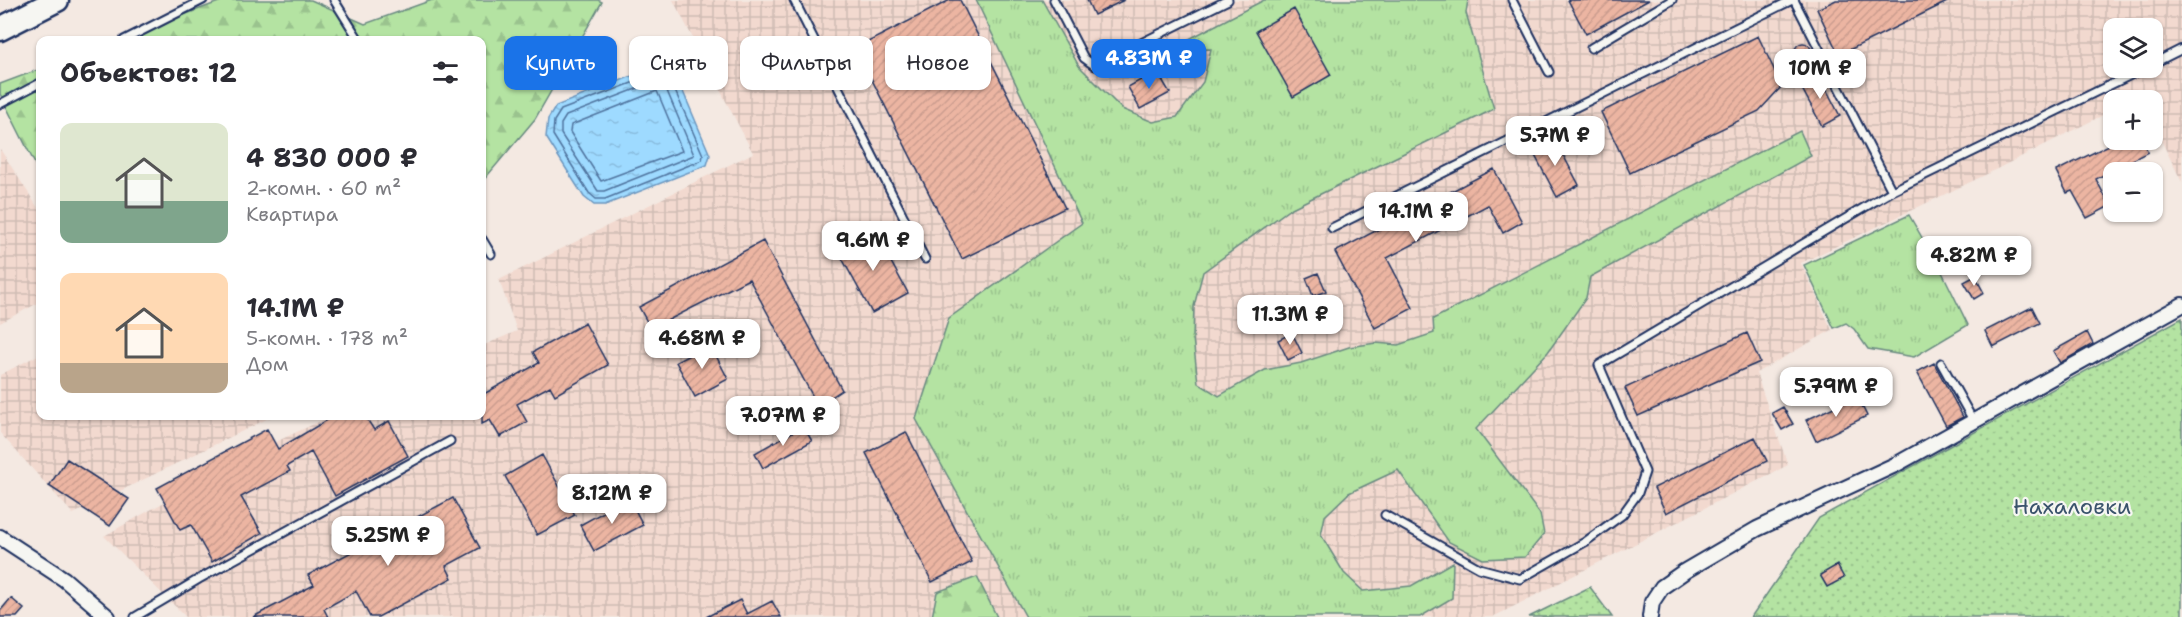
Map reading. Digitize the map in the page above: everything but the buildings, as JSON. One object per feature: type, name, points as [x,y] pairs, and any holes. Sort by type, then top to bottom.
[{"type":"main road","points":[[0,29],[57,0]]},
{"type":"street","points":[[1650,617],[1652,602],[1662,587],[1685,571],[1757,529],[1897,464],[2182,305]]},
{"type":"street","points":[[0,537],[64,579],[108,617]]},
{"type":"lane","points":[[132,36],[203,0]]},
{"type":"lane","points":[[334,0],[356,36]]},
{"type":"lane","points":[[794,0],[925,259]]},
{"type":"lane","points":[[1054,0],[1084,57],[1095,66],[1228,0]]},
{"type":"lane","points":[[1512,0],[1550,72]]},
{"type":"lane","points":[[1591,48],[1672,0]]},
{"type":"lane","points":[[1332,228],[1793,0],[1893,191]]},
{"type":"lane","points":[[2163,58],[2182,49]]},
{"type":"lane","points":[[1385,515],[1479,568],[1520,579],[1585,542],[1622,515],[1638,493],[1645,472],[1599,365],[1893,191],[2125,78]]},
{"type":"lane","points":[[0,104],[36,85]]},
{"type":"lane","points":[[486,246],[491,254]]},
{"type":"lane","points":[[1941,363],[1974,422]]},
{"type":"lane","points":[[135,617],[210,573],[450,441]]},
{"type":"shaded area","points":[[673,0],[2182,0],[2182,182],[2163,144],[2163,90],[2103,90],[2103,115],[1981,177],[1801,263],[1832,330],[1756,373],[1788,465],[1493,617],[186,617],[104,536],[248,455],[322,420],[486,420],[486,344],[517,331],[499,280],[753,153],[720,90],[728,90],[728,36],[692,36]]},
{"type":"shaded area","points":[[0,149],[36,205],[36,304],[0,323]]},
{"type":"shaded area","points":[[36,356],[36,420],[265,420],[73,514],[0,433],[0,375]]},
{"type":"green space","points":[[224,0],[311,0],[365,24],[432,0],[598,0],[602,2],[583,36],[504,36],[504,90],[552,90],[535,119],[486,177],[486,36],[127,36]]},
{"type":"green space","points":[[976,0],[1042,0],[1079,66],[1122,109],[1153,122],[1177,117],[1203,82],[1211,49],[1168,50],[1264,0],[1468,0],[1466,13],[1494,109],[1290,209],[1203,272],[1194,306],[1193,338],[1198,383],[1219,396],[1265,370],[1301,363],[1349,347],[1376,343],[1398,345],[1434,333],[1433,319],[1800,131],[1811,156],[1590,277],[1586,298],[1548,352],[1476,429],[1540,514],[1544,534],[1525,557],[1483,559],[1449,542],[1398,470],[1349,493],[1325,516],[1321,535],[1344,573],[1363,591],[1411,586],[1453,562],[1452,598],[1420,617],[1026,617],[916,419],[949,318],[1082,223]]},
{"type":"green space","points":[[36,70],[36,166],[0,94],[0,84]]},
{"type":"green space","points":[[1909,215],[1943,274],[1968,325],[1914,357],[1868,349],[1854,329],[1846,323],[1834,328],[1804,265]]},
{"type":"green space","name":"Нахаловки","points":[[2182,318],[2182,617],[1751,617],[1819,518]]},
{"type":"green space","points":[[977,577],[997,617],[932,617],[937,592]]},
{"type":"green space","points":[[1590,587],[1612,617],[1529,617]]},
{"type":"water","points":[[629,77],[629,90],[682,90],[710,155],[707,165],[605,205],[594,205],[584,197],[546,137],[548,119],[556,106],[597,90],[617,90],[617,82]]}]
